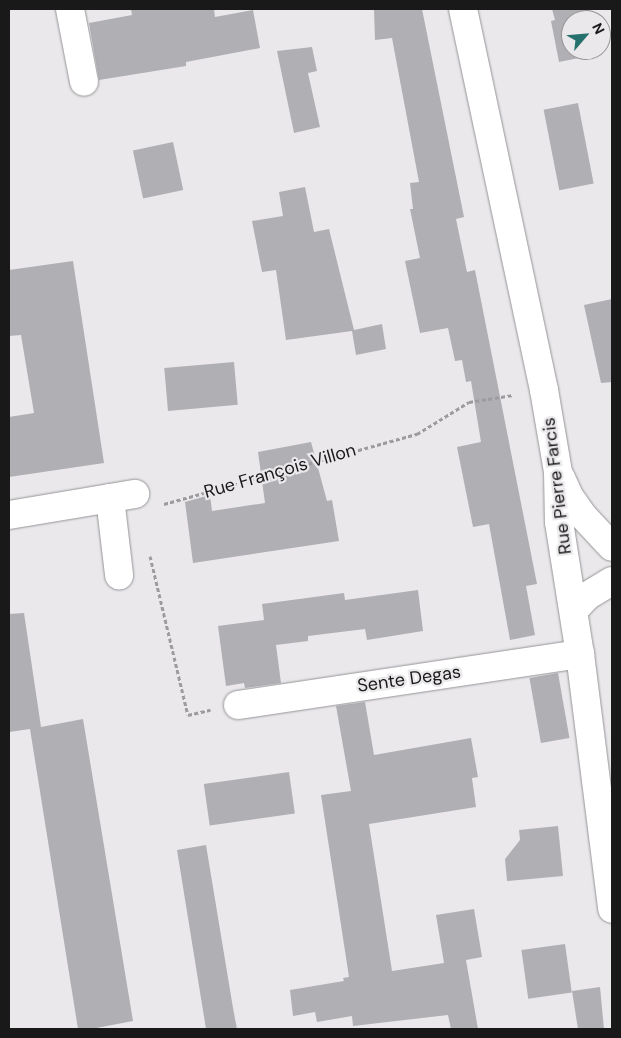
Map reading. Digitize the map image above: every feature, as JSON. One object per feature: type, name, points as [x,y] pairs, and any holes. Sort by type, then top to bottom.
[{"type":"street","points":[[70,9],[84,82]]},
{"type":"street","name":"Rue Pierre Farcis","points":[[463,9],[544,390],[558,472],[559,522],[574,610],[612,909]]},
{"type":"street","points":[[558,472],[569,496],[583,516],[612,547]]},
{"type":"street","points":[[9,514],[123,496],[119,575]]},
{"type":"street","points":[[574,610],[587,596],[612,581]]},
{"type":"street","name":"Sente Degas","points":[[238,704],[580,654]]},
{"type":"path","name":"Rue François Villon","points":[[123,496],[162,505],[417,434],[469,402],[544,390]]},
{"type":"path","points":[[149,552],[188,715],[238,704]]},
{"type":"building","points":[[131,9],[214,9],[215,17],[253,10],[260,48],[186,62],[186,66],[99,80],[89,23],[132,15]]},
{"type":"building","points":[[374,9],[422,9],[464,217],[456,219],[467,272],[475,270],[537,584],[526,586],[535,635],[510,640],[489,524],[473,527],[457,447],[481,442],[471,381],[466,382],[462,360],[455,361],[448,328],[420,333],[405,261],[420,258],[410,209],[413,209],[410,183],[419,182],[392,38],[375,40]]},
{"type":"building","points":[[552,9],[590,9],[561,10],[561,60],[569,60],[559,62],[551,21],[555,20]]},
{"type":"building","points":[[312,47],[317,71],[308,73],[320,127],[294,133],[277,51]]},
{"type":"building","points":[[578,103],[594,183],[559,190],[544,110]]},
{"type":"building","points":[[173,142],[183,190],[143,198],[133,151]]},
{"type":"building","points":[[305,187],[314,232],[329,229],[354,330],[382,324],[386,349],[356,355],[352,331],[286,340],[276,270],[262,272],[252,221],[283,216],[279,192]]},
{"type":"building","points":[[73,261],[104,463],[9,477],[9,417],[34,413],[21,335],[9,336],[9,270]]},
{"type":"building","points":[[612,299],[612,382],[601,383],[584,305]]},
{"type":"building","points":[[234,362],[238,405],[168,411],[164,368]]},
{"type":"building","points":[[311,442],[327,501],[332,500],[339,541],[193,563],[185,502],[210,495],[212,511],[265,503],[258,452]]},
{"type":"building","points":[[418,590],[423,631],[367,640],[365,629],[308,636],[308,641],[276,645],[281,683],[245,688],[244,683],[226,686],[218,626],[264,620],[262,604],[344,593],[345,600]]},
{"type":"building","points":[[24,613],[41,727],[83,719],[133,1021],[91,1029],[78,1029],[30,729],[9,732],[9,614]]},
{"type":"building","points":[[558,673],[569,738],[541,743],[529,678]]},
{"type":"building","points":[[365,702],[374,755],[471,738],[478,777],[472,778],[476,807],[369,824],[392,971],[444,963],[436,915],[474,909],[482,957],[466,960],[478,1029],[451,1029],[448,1015],[353,1026],[352,1016],[317,1022],[315,1012],[293,1016],[290,990],[344,981],[343,978],[349,977],[321,795],[351,791],[336,706]]},
{"type":"building","points":[[289,772],[295,814],[210,826],[204,784]]},
{"type":"building","points":[[558,826],[563,876],[507,881],[505,859],[520,840],[519,830]]},
{"type":"building","points":[[206,845],[237,1029],[206,1029],[177,850]]},
{"type":"building","points":[[565,944],[572,993],[528,999],[521,950]]},
{"type":"building","points":[[600,987],[604,1029],[578,1029],[572,991]]}]
